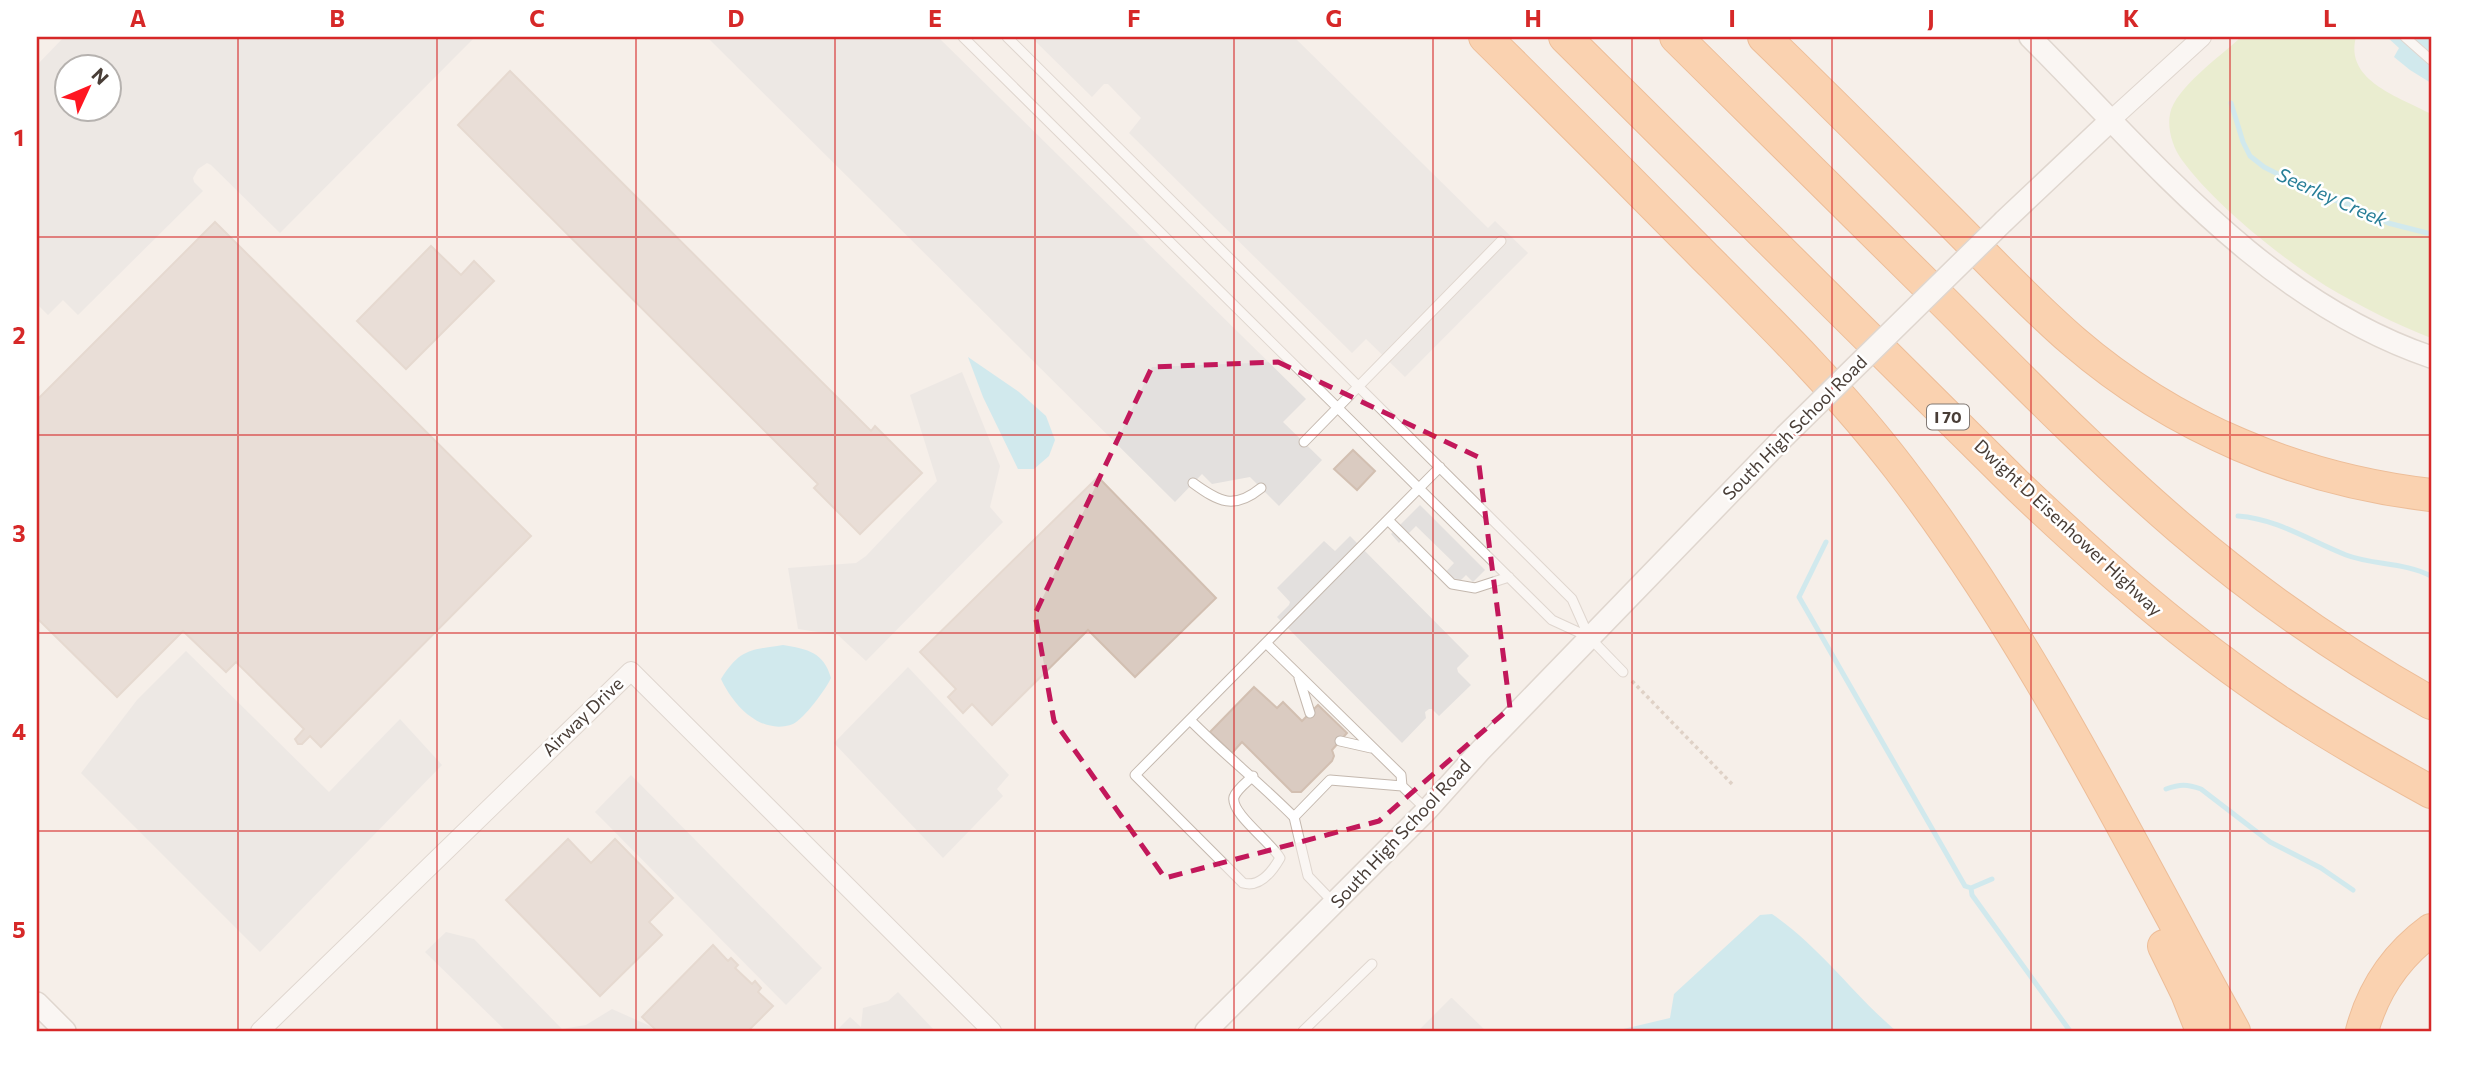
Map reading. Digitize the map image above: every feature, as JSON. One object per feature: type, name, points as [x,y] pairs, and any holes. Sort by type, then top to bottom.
[{"type":"highway","points":[[1485,37],[1811,363],[1892,460],[1970,568],[2068,724],[2234,1031]]},
{"type":"highway","name":"Dwight D Eisenhower Highway","points":[[1564,37],[2019,487],[2153,608],[2281,703],[2325,732],[2431,792]]},
{"type":"highway","points":[[1676,37],[2092,448],[2181,529],[2304,624],[2431,703]]},
{"type":"highway","points":[[1764,37],[2046,316],[2129,384],[2192,422],[2279,461],[2345,481],[2396,492],[2431,495]]},
{"type":"highway","points":[[1970,568],[2155,927],[2187,992],[2202,1031]]},
{"type":"highway","points":[[2362,1031],[2370,1004],[2383,981],[2398,960],[2431,930]]},
{"type":"street","points":[[2030,37],[2226,233],[2279,276],[2356,325],[2431,356]]},
{"type":"street","points":[[2111,120],[2202,37]]},
{"type":"street","name":"South High School Road","points":[[1206,1031],[1427,810],[1589,637],[1785,436],[2111,120]]},
{"type":"street","name":"Airway Drive","points":[[260,1031],[631,671],[992,1031]]},
{"type":"street","points":[[37,1003],[65,1031]]},
{"type":"lane","points":[[963,37],[1552,620],[1589,637]]},
{"type":"lane","points":[[1007,37],[1572,599],[1589,637],[1623,672]]},
{"type":"lane","points":[[2405,37],[2431,60]]},
{"type":"lane","points":[[1304,442],[1501,241]]},
{"type":"lane","points":[[1252,776],[1237,792],[1234,805],[1242,817],[1275,849],[1280,858],[1259,882],[1251,885],[1243,883],[1135,775],[1440,467]]},
{"type":"lane","points":[[1194,483],[1209,495],[1236,502],[1248,498],[1261,488]]},
{"type":"lane","points":[[1388,520],[1452,584],[1475,588],[1509,577]]},
{"type":"lane","points":[[1266,643],[1401,775],[1402,786]]},
{"type":"lane","points":[[1298,674],[1310,713]]},
{"type":"lane","points":[[1190,720],[1294,817],[1308,876],[1335,904]]},
{"type":"lane","points":[[1340,741],[1373,748]]},
{"type":"lane","points":[[1294,817],[1331,780],[1402,786],[1427,810]]},
{"type":"lane","points":[[1303,1031],[1372,964]]},
{"type":"path","points":[[1623,672],[1734,786]]},
{"type":"highlighted area","points":[[1278,362],[1478,457],[1510,708],[1379,821],[1165,878],[1054,721],[1035,614],[1152,367]]},
{"type":"green space","points":[[2241,37],[2356,37],[2358,65],[2366,76],[2390,94],[2431,114],[2431,338],[2352,301],[2288,260],[2211,194],[2179,155],[2169,126],[2174,104],[2189,83]]},
{"type":"shaded area","points":[[64,37],[475,37],[280,233],[207,163],[198,169],[193,178],[203,191],[78,315],[63,300],[48,315],[37,304],[37,65]]},
{"type":"shaded area","points":[[707,37],[938,37],[1306,399],[1283,422],[1322,460],[1279,506],[1250,477],[1212,484],[1202,474],[1175,502]]},
{"type":"shaded area","points":[[1031,37],[1294,37],[1488,228],[1495,221],[1528,253],[1405,377],[1366,339],[1352,353],[1129,133],[1141,118],[1108,84],[1104,84],[1092,97]]},
{"type":"shaded area","points":[[962,372],[1000,466],[990,507],[1003,522],[866,661],[838,635],[798,629],[788,568],[856,563],[866,556],[937,481],[910,395]]},
{"type":"shaded area","points":[[1420,505],[1485,570],[1473,582],[1466,575],[1452,589],[1440,578],[1454,563],[1416,526],[1399,543],[1391,534]]},
{"type":"shaded area","points":[[1350,536],[1469,656],[1457,668],[1471,685],[1439,716],[1432,709],[1425,712],[1426,718],[1402,743],[1277,617],[1290,602],[1277,588],[1324,541],[1335,551]]},
{"type":"shaded area","points":[[186,651],[329,792],[400,719],[442,765],[260,952],[81,773],[137,700]]},
{"type":"shaded area","points":[[908,667],[1009,775],[997,789],[1003,796],[943,858],[834,743]]},
{"type":"shaded area","points":[[631,775],[822,968],[786,1005],[595,812]]},
{"type":"shaded area","points":[[446,932],[474,939],[562,1029],[586,1025],[612,1009],[650,1026],[655,1031],[506,1031],[425,952]]},
{"type":"shaded area","points":[[898,992],[935,1031],[836,1031],[850,1017],[861,1027],[863,1008],[888,1001]]},
{"type":"shaded area","points":[[1452,998],[1486,1031],[1418,1031]]},
{"type":"water","points":[[2387,37],[2431,37],[2431,83],[2394,57],[2399,48]]},
{"type":"water","points":[[968,357],[1019,392],[1046,416],[1055,440],[1049,456],[1034,469],[1018,469],[983,397]]},
{"type":"water","points":[[783,645],[800,648],[819,657],[831,678],[798,721],[781,727],[770,726],[749,716],[733,699],[721,679],[740,656],[762,648]]},
{"type":"water","points":[[1772,914],[1821,955],[1896,1031],[1615,1031],[1670,1018],[1674,994],[1760,915]]},
{"type":"building","points":[[510,71],[871,431],[875,426],[922,473],[860,534],[814,488],[818,484],[458,125]]},
{"type":"building","points":[[215,222],[531,536],[321,747],[310,736],[302,744],[298,744],[295,739],[304,729],[236,662],[226,672],[183,631],[117,697],[37,618],[37,400]]},
{"type":"building","points":[[431,246],[461,275],[474,261],[494,281],[406,369],[357,321]]},
{"type":"building","points":[[1353,450],[1375,471],[1357,490],[1334,469]]},
{"type":"building","points":[[1098,477],[1216,598],[1135,677],[1088,630],[992,725],[972,704],[963,713],[948,697],[956,689],[920,652]]},
{"type":"building","points":[[1254,687],[1277,708],[1283,702],[1302,721],[1318,705],[1347,733],[1332,750],[1332,761],[1301,792],[1292,792],[1242,742],[1232,753],[1210,732]]},
{"type":"building","points":[[568,839],[591,863],[615,839],[673,898],[649,922],[662,935],[600,996],[506,900]]},
{"type":"building","points":[[713,945],[728,961],[731,958],[738,965],[735,968],[752,984],[755,981],[761,988],[758,992],[773,1006],[748,1031],[657,1031],[642,1017]]},
{"type":"waterway","name":"Seerley Creek","points":[[2231,103],[2250,156],[2264,167],[2323,197],[2352,205],[2388,223],[2431,234]]},
{"type":"waterway","points":[[2238,516],[2267,521],[2346,555],[2410,568],[2431,576]]},
{"type":"waterway","points":[[1826,542],[1799,597],[1965,886],[1971,888],[1972,895],[2070,1031]]},
{"type":"waterway","points":[[2166,789],[2184,785],[2201,789],[2270,842],[2321,868],[2353,890]]},
{"type":"waterway","points":[[1971,888],[1992,879]]}]
